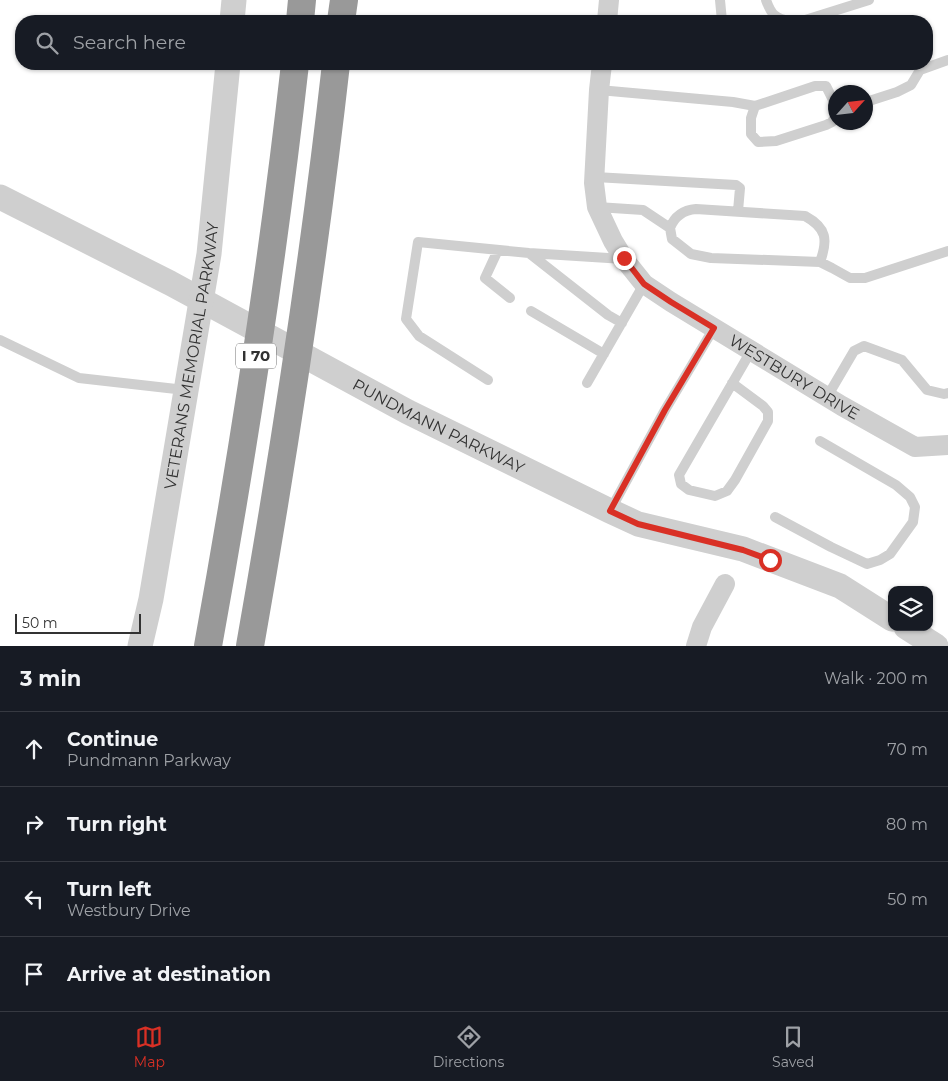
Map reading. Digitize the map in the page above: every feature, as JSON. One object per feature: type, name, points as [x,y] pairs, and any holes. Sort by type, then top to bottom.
[{"type":"highway","points":[[301,15],[302,0]]},
{"type":"highway","points":[[342,15],[344,0]]},
{"type":"highway","name":"I 70","points":[[208,646],[229,531],[270,264],[294,70]]},
{"type":"highway","name":"I 70","points":[[250,646],[292,398],[335,70]]},
{"type":"street","points":[[233,15],[234,0]]},
{"type":"street","points":[[608,15],[609,0]]},
{"type":"street","name":"VETERANS MEMORIAL PARKWAY","points":[[140,646],[151,599],[209,254],[227,70]]},
{"type":"street","name":"WESTBURY DRIVE","points":[[601,70],[595,177],[597,207],[613,241],[644,284],[751,351],[915,447],[948,445]]},
{"type":"street","name":"PUNDMANN PARKWAY","points":[[0,197],[170,283],[408,412],[610,511],[638,524],[743,550],[840,586],[888,616]]},
{"type":"street","points":[[696,646],[702,627],[725,584]]},
{"type":"street","points":[[912,631],[936,646]]},
{"type":"lane","points":[[720,0],[721,15]]},
{"type":"lane","points":[[766,0],[769,10],[774,15]]},
{"type":"lane","points":[[821,15],[868,0]]},
{"type":"lane","points":[[933,65],[948,60]]},
{"type":"lane","points":[[873,100],[911,85],[920,70]]},
{"type":"lane","points":[[599,90],[733,102],[755,106],[815,86],[826,86],[828,90]]},
{"type":"lane","points":[[755,106],[750,118],[751,134],[758,142],[776,141],[828,124]]},
{"type":"lane","points":[[595,177],[736,185],[740,188],[738,211]]},
{"type":"lane","points":[[597,207],[643,210],[670,228]]},
{"type":"lane","points":[[820,262],[825,238],[821,229],[813,220],[805,216],[696,209],[682,212],[670,228],[672,239],[691,254],[711,258],[820,262],[850,278],[865,278],[948,251]]},
{"type":"lane","points":[[488,380],[418,336],[406,319],[418,242],[529,253],[624,258]]},
{"type":"lane","points":[[498,250],[485,278],[510,298]]},
{"type":"lane","points":[[529,253],[608,315],[622,323]]},
{"type":"lane","points":[[587,383],[644,284]]},
{"type":"lane","points":[[531,311],[604,354]]},
{"type":"lane","points":[[610,511],[665,410],[714,328]]},
{"type":"lane","points":[[0,340],[79,378],[185,390]]},
{"type":"lane","points":[[828,397],[854,351],[864,346],[902,360],[927,390],[944,394],[948,393]]},
{"type":"lane","points":[[732,383],[763,406],[768,412],[768,421],[727,491],[715,496],[689,490],[681,484],[679,475],[732,383],[751,351]]},
{"type":"lane","points":[[775,517],[867,564],[880,560],[890,554],[913,522],[915,507],[910,497],[896,485],[820,441]]},
{"type":"route","points":[[624,258],[644,284],[714,328],[665,410],[610,511],[638,524],[743,550],[770,560]]}]
